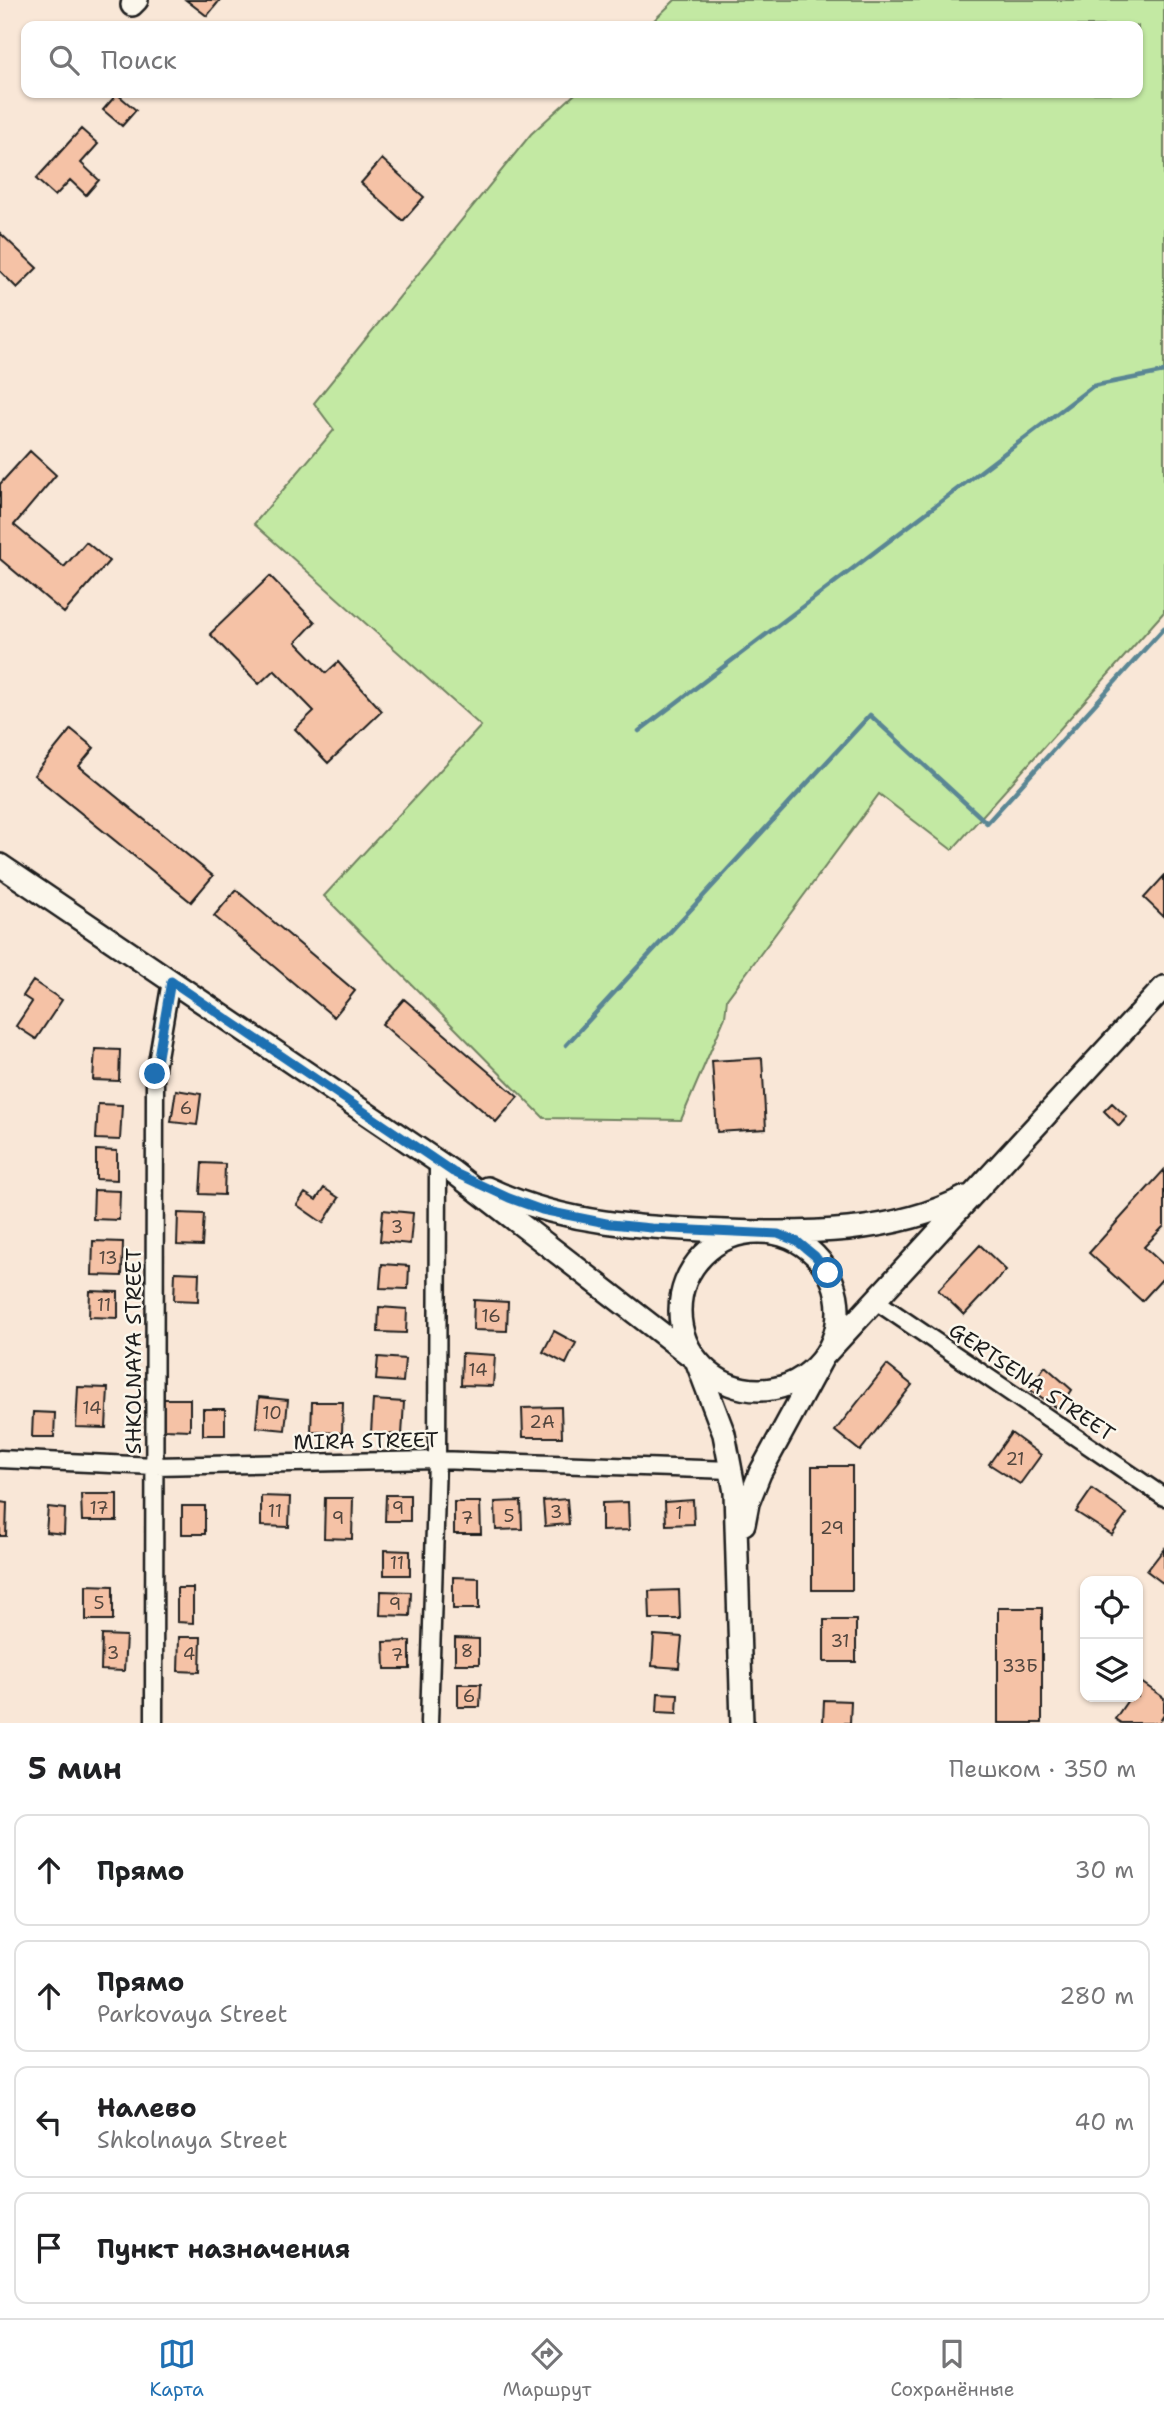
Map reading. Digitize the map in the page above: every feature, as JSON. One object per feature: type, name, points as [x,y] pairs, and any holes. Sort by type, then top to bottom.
[{"type":"main road","points":[[0,865],[446,1167],[711,1374],[730,1385],[750,1390],[771,1389],[791,1383],[809,1372],[1164,987]]},
{"type":"main road","points":[[446,1167],[509,1198],[542,1210],[575,1218],[651,1228],[826,1232],[911,1218],[947,1207],[974,1193]]},
{"type":"main road","points":[[738,1561],[748,1503],[756,1483],[833,1337],[838,1316],[836,1294],[828,1273],[815,1256],[798,1242],[778,1234],[761,1232],[744,1233],[723,1241],[704,1254],[690,1272],[682,1294],[680,1317],[685,1339],[721,1424],[732,1470],[738,1561],[742,1723]]},
{"type":"street","name":"SHKOLNAYA STREET","points":[[154,1723],[155,1074],[171,981]]},
{"type":"street","points":[[429,1723],[446,1167]]},
{"type":"street","name":"GERTSENA STREET","points":[[876,1301],[1164,1497]]},
{"type":"street","name":"MIRA STREET","points":[[0,1459],[155,1466],[437,1460],[732,1470]]},
{"type":"green space","points":[[675,0],[1164,0],[1164,612],[952,850],[879,794],[727,999],[725,1017],[681,1120],[544,1118],[324,896],[481,726],[254,524],[334,430],[314,403],[531,134],[571,98],[1143,98],[1143,21],[653,21]]},
{"type":"building","points":[[186,0],[220,0],[207,16]]},
{"type":"building","points":[[114,98],[122,98],[136,110],[122,126],[103,110]]},
{"type":"building","points":[[81,129],[98,144],[81,163],[99,180],[86,195],[70,180],[55,196],[36,179]]},
{"type":"building","points":[[382,159],[424,197],[403,221],[361,183]]},
{"type":"building","points":[[0,233],[37,268],[17,288],[0,271]]},
{"type":"building","points":[[30,451],[56,475],[14,525],[64,567],[86,542],[109,561],[64,613],[0,559],[0,484]]},
{"type":"building","points":[[270,576],[315,622],[296,642],[326,673],[338,662],[382,711],[328,763],[295,729],[314,711],[274,670],[259,684],[210,634]]},
{"type":"building","points":[[71,729],[94,748],[79,766],[213,876],[191,902],[34,775]]},
{"type":"building","points":[[1164,876],[1164,917],[1144,898]]},
{"type":"building","points":[[236,890],[355,991],[334,1017],[214,916]]},
{"type":"building","points":[[33,981],[62,1000],[36,1039],[16,1026],[32,1002],[23,996]]},
{"type":"building","points":[[404,999],[518,1097],[496,1122],[382,1024]]},
{"type":"building","points":[[95,1049],[120,1050],[119,1081],[93,1080]]},
{"type":"building","points":[[762,1058],[766,1129],[717,1132],[712,1061]]},
{"type":"building","points":[[176,1090],[201,1094],[197,1125],[171,1122]]},
{"type":"building","points":[[1112,1103],[1127,1117],[1119,1126],[1104,1111]]},
{"type":"building","points":[[98,1104],[122,1105],[120,1140],[96,1139]]},
{"type":"building","points":[[96,1150],[117,1151],[117,1180],[96,1179]]},
{"type":"building","points":[[202,1163],[225,1164],[224,1195],[200,1194]]},
{"type":"building","points":[[1164,1170],[1164,1226],[1144,1247],[1164,1265],[1164,1277],[1142,1301],[1089,1253]]},
{"type":"building","points":[[324,1188],[339,1198],[323,1223],[297,1205],[305,1193],[316,1200]]},
{"type":"building","points":[[94,1190],[120,1191],[119,1220],[93,1219]]},
{"type":"building","points":[[383,1210],[413,1213],[410,1244],[380,1241]]},
{"type":"building","points":[[178,1213],[204,1214],[202,1246],[177,1245]]},
{"type":"building","points":[[93,1241],[123,1242],[122,1276],[92,1275]]},
{"type":"building","points":[[980,1245],[1006,1270],[964,1315],[938,1290]]},
{"type":"building","points":[[382,1264],[409,1266],[408,1289],[380,1288]]},
{"type":"building","points":[[175,1272],[199,1273],[198,1301],[174,1300]]},
{"type":"building","points":[[90,1291],[118,1292],[118,1318],[89,1317]]},
{"type":"building","points":[[474,1300],[508,1302],[507,1331],[473,1330]]},
{"type":"building","points":[[379,1307],[407,1309],[406,1333],[378,1332]]},
{"type":"building","points":[[554,1331],[576,1343],[566,1364],[543,1352]]},
{"type":"building","points":[[462,1353],[495,1355],[493,1386],[461,1385]]},
{"type":"building","points":[[378,1357],[405,1359],[403,1382],[376,1380]]},
{"type":"building","points":[[887,1365],[912,1385],[860,1451],[835,1431]]},
{"type":"building","points":[[1045,1366],[1072,1390],[1059,1409],[1029,1389]]},
{"type":"building","points":[[78,1387],[108,1388],[106,1428],[76,1427]]},
{"type":"building","points":[[259,1397],[288,1400],[285,1430],[256,1427]]},
{"type":"building","points":[[164,1399],[190,1399],[190,1430],[164,1429]]},
{"type":"building","points":[[373,1400],[404,1402],[402,1435],[371,1433]]},
{"type":"building","points":[[312,1402],[343,1402],[342,1433],[311,1432]]},
{"type":"building","points":[[561,1407],[562,1437],[523,1437],[522,1408]]},
{"type":"building","points":[[203,1409],[225,1409],[225,1435],[203,1435]]},
{"type":"building","points":[[33,1412],[55,1413],[54,1437],[32,1437]]},
{"type":"building","points":[[1011,1433],[1041,1455],[1020,1484],[989,1464]]},
{"type":"building","points":[[812,1466],[852,1466],[852,1590],[812,1590]]},
{"type":"building","points":[[1092,1489],[1127,1514],[1112,1535],[1076,1512]]},
{"type":"building","points":[[81,1494],[117,1494],[117,1521],[82,1521]]},
{"type":"building","points":[[386,1495],[410,1495],[410,1521],[385,1521]]},
{"type":"building","points":[[261,1496],[290,1497],[289,1527],[261,1526]]},
{"type":"building","points":[[325,1498],[353,1498],[352,1539],[324,1538]]},
{"type":"building","points":[[567,1499],[569,1524],[545,1526],[543,1501]]},
{"type":"building","points":[[693,1500],[694,1524],[666,1525],[665,1502]]},
{"type":"building","points":[[521,1501],[522,1529],[496,1530],[495,1502]]},
{"type":"building","points":[[0,1502],[7,1503],[6,1536],[0,1536]]},
{"type":"building","points":[[454,1502],[480,1502],[481,1534],[454,1534]]},
{"type":"building","points":[[628,1502],[629,1530],[602,1531],[602,1503]]},
{"type":"building","points":[[182,1506],[205,1506],[205,1534],[182,1534]]},
{"type":"building","points":[[48,1507],[65,1509],[64,1534],[46,1532]]},
{"type":"building","points":[[1164,1549],[1164,1584],[1147,1571]]},
{"type":"building","points":[[384,1550],[410,1551],[410,1575],[384,1575]]},
{"type":"building","points":[[453,1577],[479,1578],[479,1609],[453,1609]]},
{"type":"building","points":[[86,1585],[113,1586],[113,1620],[86,1620]]},
{"type":"building","points":[[177,1588],[193,1588],[193,1623],[177,1622]]},
{"type":"building","points":[[679,1590],[680,1619],[650,1619],[649,1591]]},
{"type":"building","points":[[381,1591],[411,1592],[410,1616],[380,1615]]},
{"type":"building","points":[[998,1608],[1042,1608],[1042,1723],[998,1723]]},
{"type":"building","points":[[824,1620],[856,1620],[856,1662],[824,1662]]},
{"type":"building","points":[[102,1635],[126,1636],[124,1671],[101,1670]]},
{"type":"building","points":[[654,1635],[682,1637],[679,1668],[652,1666]]},
{"type":"building","points":[[179,1637],[201,1637],[200,1672],[178,1671]]},
{"type":"building","points":[[455,1638],[479,1639],[479,1664],[455,1664]]},
{"type":"building","points":[[410,1641],[410,1669],[385,1669],[384,1642]]},
{"type":"building","points":[[1143,1683],[1164,1698],[1164,1715],[1159,1723],[1121,1723],[1115,1719],[1127,1702],[1143,1702]]},
{"type":"building","points":[[458,1684],[481,1684],[480,1707],[458,1707]]},
{"type":"building","points":[[658,1693],[678,1694],[677,1713],[657,1712]]},
{"type":"building","points":[[824,1700],[851,1701],[850,1723],[823,1723]]},
{"type":"waterway","points":[[639,731],[1093,386],[1164,372]]},
{"type":"waterway","points":[[566,1045],[870,715],[987,823],[1164,628]]},
{"type":"route","points":[[155,1074],[171,981],[453,1172],[509,1198],[542,1210],[611,1224],[778,1234],[798,1242],[815,1256],[828,1273]]}]
